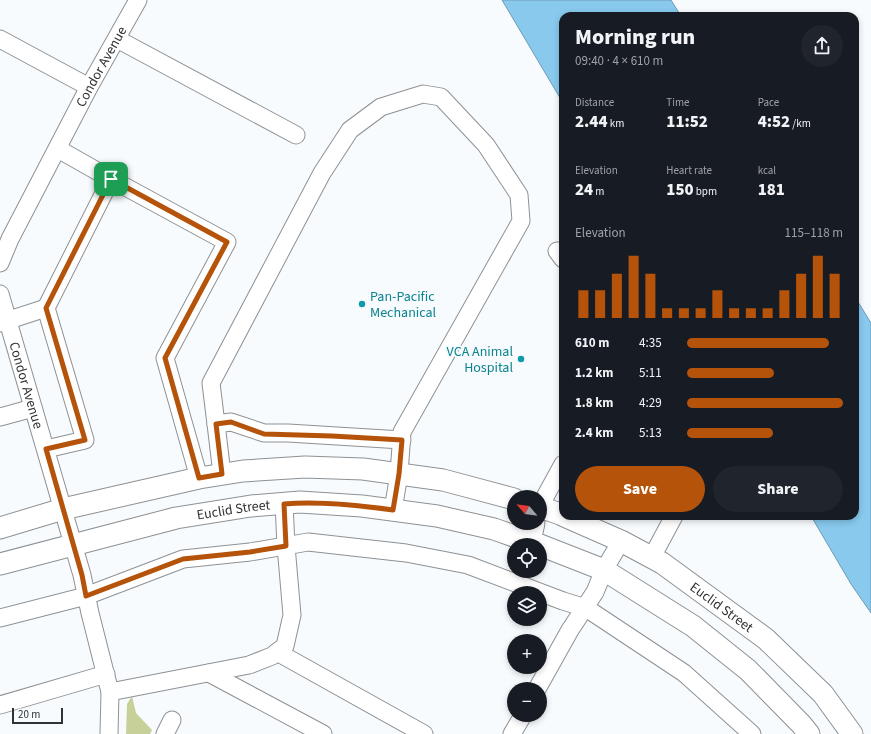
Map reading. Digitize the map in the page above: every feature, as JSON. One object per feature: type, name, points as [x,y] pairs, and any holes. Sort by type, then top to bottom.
[{"type":"main road","points":[[0,528],[63,509],[199,478],[243,471],[305,467],[363,469],[443,480],[507,497]]},
{"type":"main road","name":"Euclid Street","points":[[0,564],[176,518],[251,506],[300,502],[362,506],[437,516],[533,538]]},
{"type":"main road","name":"Euclid Street","points":[[547,509],[559,514]]},
{"type":"main road","name":"Euclid Street","points":[[573,520],[621,541],[662,563],[766,639],[823,694],[852,734]]},
{"type":"main road","name":"Euclid Street","points":[[547,544],[604,570],[646,595],[693,626],[748,670],[809,734]]},
{"type":"street","name":"Condor Avenue","points":[[0,263],[5,236],[58,149],[89,88],[138,0]]},
{"type":"street","points":[[0,39],[89,88]]},
{"type":"street","points":[[117,39],[296,136]]},
{"type":"street","points":[[222,474],[211,383],[322,173],[350,130],[381,107],[423,94],[441,97],[486,145],[519,195],[521,221],[402,432],[399,474],[393,510]]},
{"type":"street","points":[[58,149],[227,242],[165,358],[199,478]]},
{"type":"street","points":[[46,449],[85,440],[46,308],[111,179]]},
{"type":"street","name":"Condor Avenue","points":[[0,294],[4,322],[46,449],[73,545],[106,674],[110,692],[109,734]]},
{"type":"street","points":[[4,322],[46,308]]},
{"type":"street","points":[[0,417],[33,408]]},
{"type":"street","points":[[216,424],[231,422],[264,434],[310,434],[402,440]]},
{"type":"street","points":[[547,493],[559,471]]},
{"type":"street","points":[[110,692],[249,665],[272,656],[285,646],[292,615],[284,504]]},
{"type":"street","points":[[652,557],[672,520]]},
{"type":"street","points":[[541,682],[570,630],[586,608],[595,592],[604,570],[621,541]]},
{"type":"street","points":[[0,618],[86,596],[183,559],[250,552],[308,542],[406,553],[468,565],[563,601],[586,608],[684,673],[752,734]]},
{"type":"street","points":[[277,652],[424,734]]},
{"type":"street","points":[[209,673],[323,734]]},
{"type":"street","points":[[0,705],[106,674]]},
{"type":"street","points":[[512,734],[519,722]]},
{"type":"green space","points":[[132,696],[136,713],[152,730],[150,734],[126,734],[127,704]]},
{"type":"water","points":[[502,0],[671,0],[678,12],[559,12],[559,96]]},
{"type":"water","points":[[859,304],[871,323],[871,613],[851,584],[813,520],[859,520]]},
{"type":"place","name":"Pan-Pacific Mechanical","points":[[362,304]]},
{"type":"place","name":"VCA Animal Hospital","points":[[521,359]]},
{"type":"route","points":[[111,179],[227,242],[165,358],[199,478],[222,474],[216,424],[231,422],[264,434],[288,433],[402,440],[399,474],[393,510],[362,506],[300,502],[284,504],[286,546],[250,552],[183,559],[86,596],[82,575],[46,449],[85,440],[46,308],[111,179]]}]
